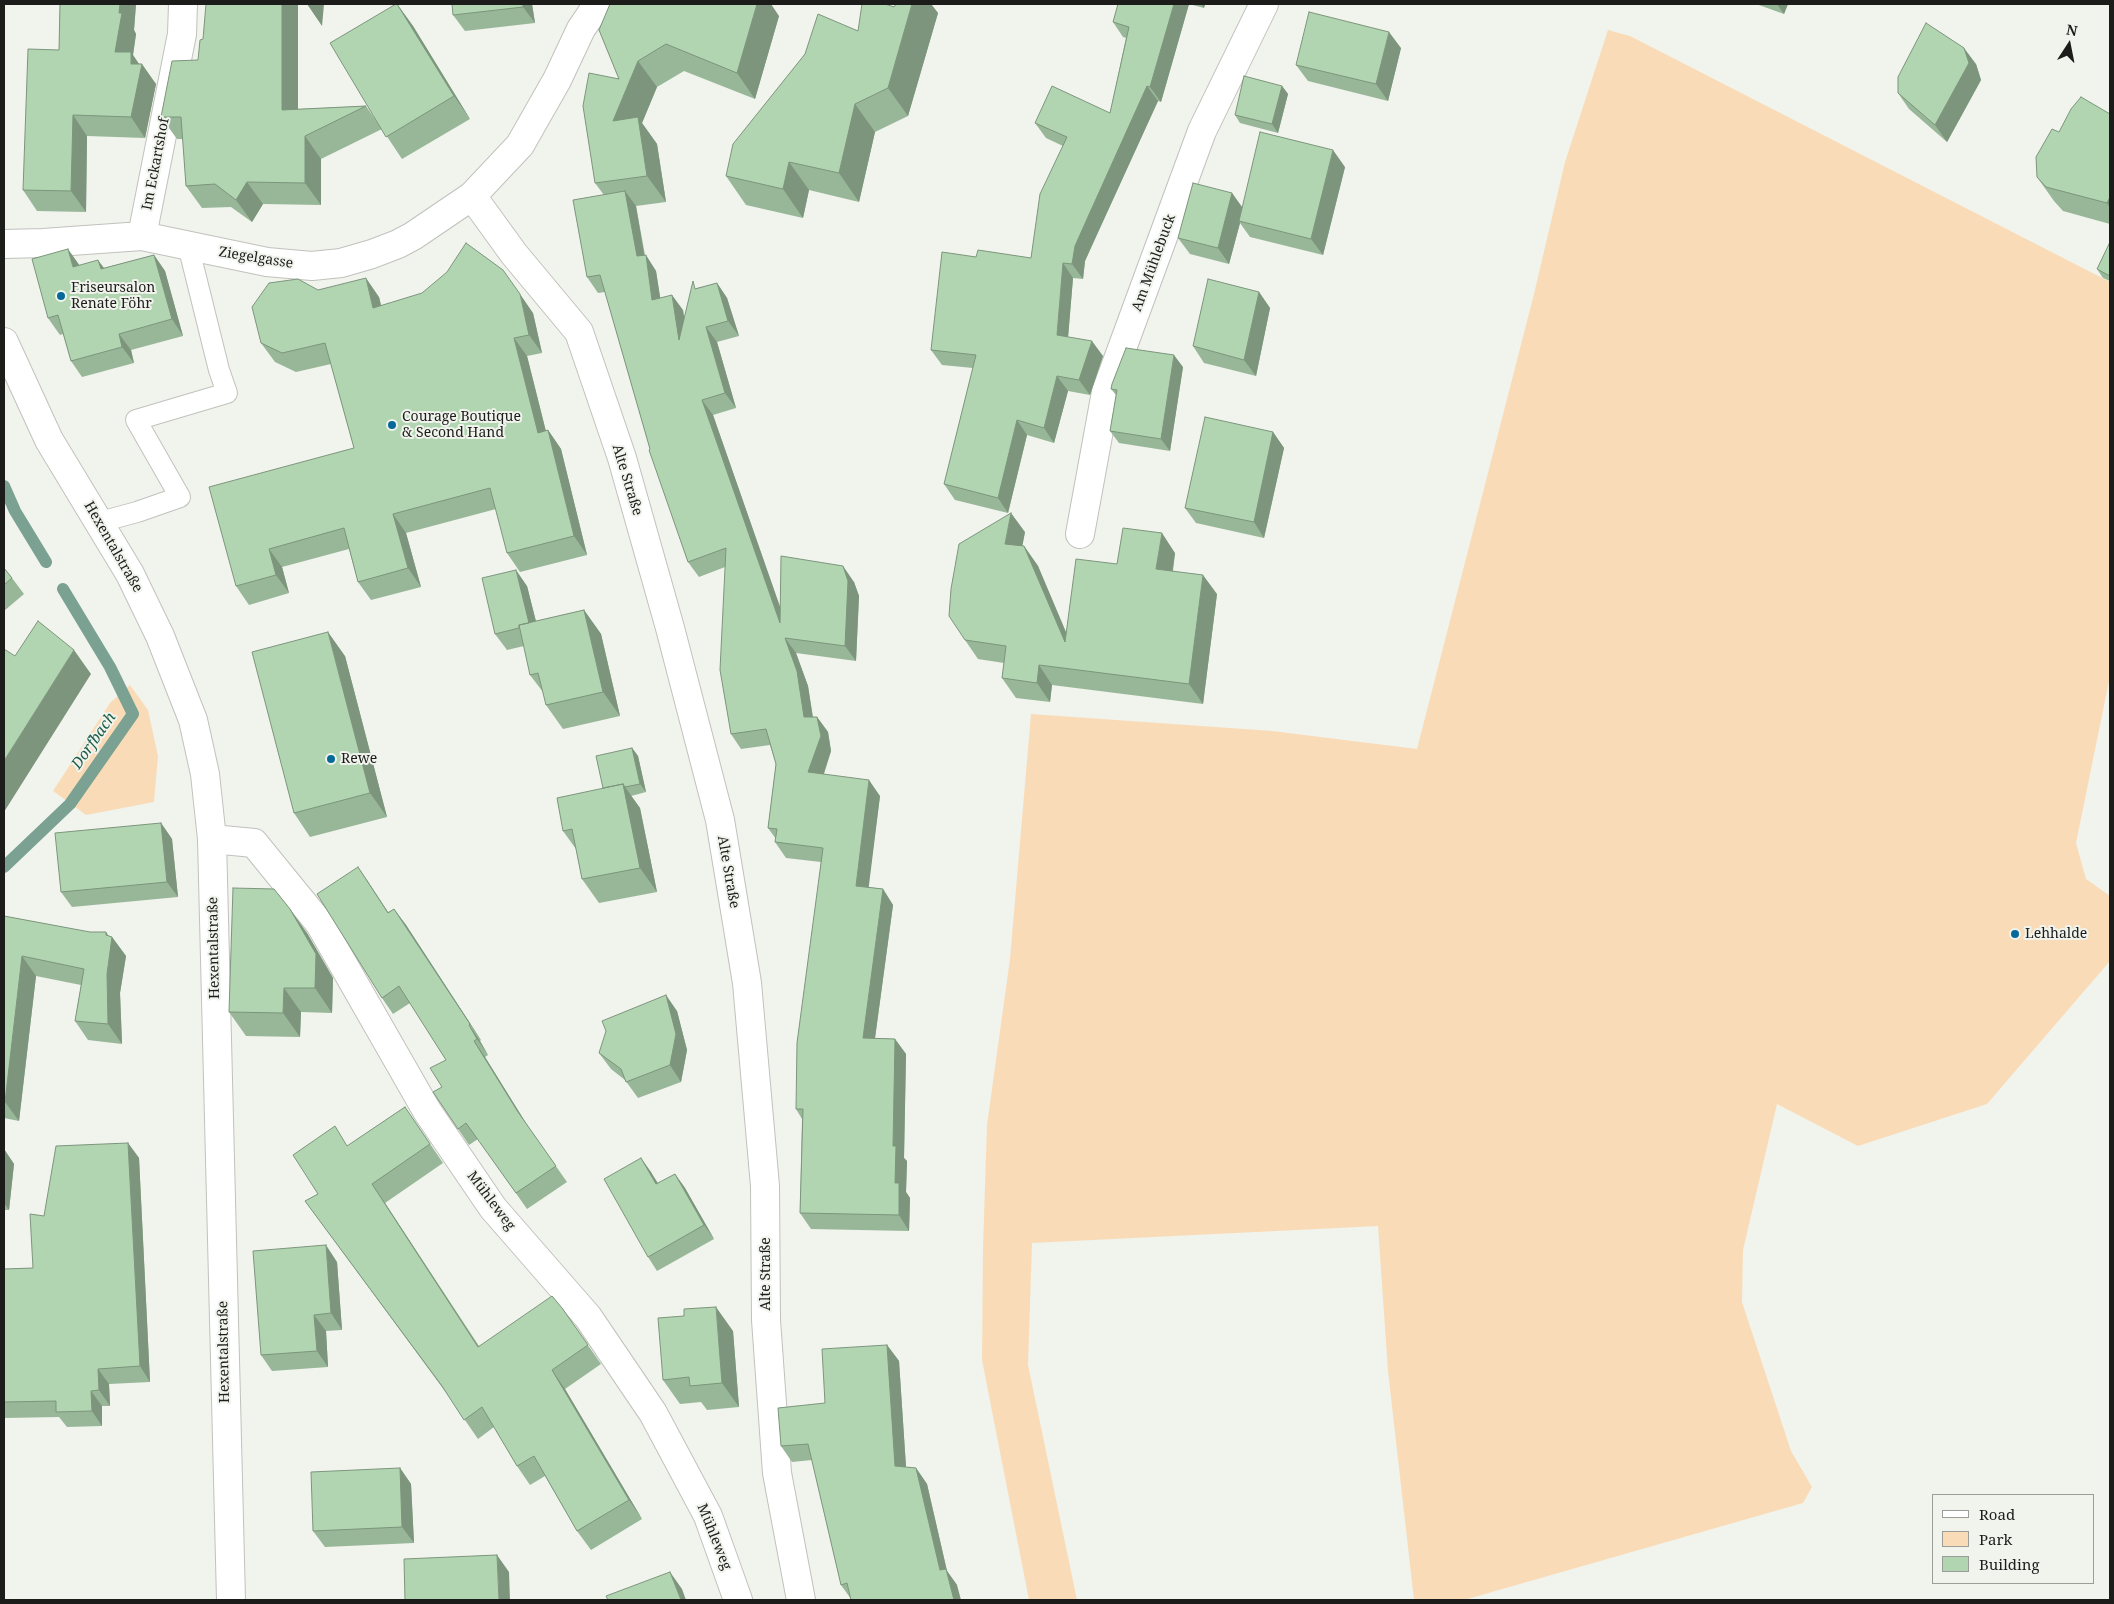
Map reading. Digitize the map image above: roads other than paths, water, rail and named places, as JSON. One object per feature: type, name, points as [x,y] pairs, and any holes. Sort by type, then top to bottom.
[{"type":"street","name":"Im Eckartshof","points":[[142,236],[182,34],[183,4]]},
{"type":"street","name":"Ziegelgasse","points":[[4,244],[43,244],[142,236],[267,262],[312,266],[341,263],[372,254],[413,236],[472,196],[520,145],[557,80],[581,29],[598,4]]},
{"type":"street","name":"Am Mühlebuck","points":[[1080,534],[1106,392],[1202,131],[1264,4]]},
{"type":"street","name":"Alte Straße","points":[[472,196],[514,254],[579,332],[624,468],[670,628],[720,820],[747,983],[765,1186],[766,1320],[777,1473],[801,1600]]},
{"type":"street","name":"Hexentalstraße","points":[[4,342],[49,440],[130,574],[160,636],[193,720],[205,774],[212,840],[231,1600]]},
{"type":"street","name":"Mühleweg","points":[[212,840],[254,843],[320,924],[427,1111],[493,1208],[588,1317],[653,1413],[708,1516],[738,1600]]},
{"type":"lane","points":[[100,522],[180,497],[136,420],[227,392],[219,370],[188,246]]},
{"type":"waterway","name":"Dorfbach","points":[[4,486],[15,511],[46,562]]},
{"type":"waterway","name":"Dorfbach","points":[[4,867],[70,804],[133,714],[110,667],[63,589]]},
{"type":"place","name":"Friseursalon Renate Föhr","points":[[61,296]]},
{"type":"place","name":"Courage Boutique & Second Hand","points":[[392,425]]},
{"type":"place","name":"Rewe","points":[[331,759]]},
{"type":"place","name":"Lehhalde","points":[[2015,934]]}]
